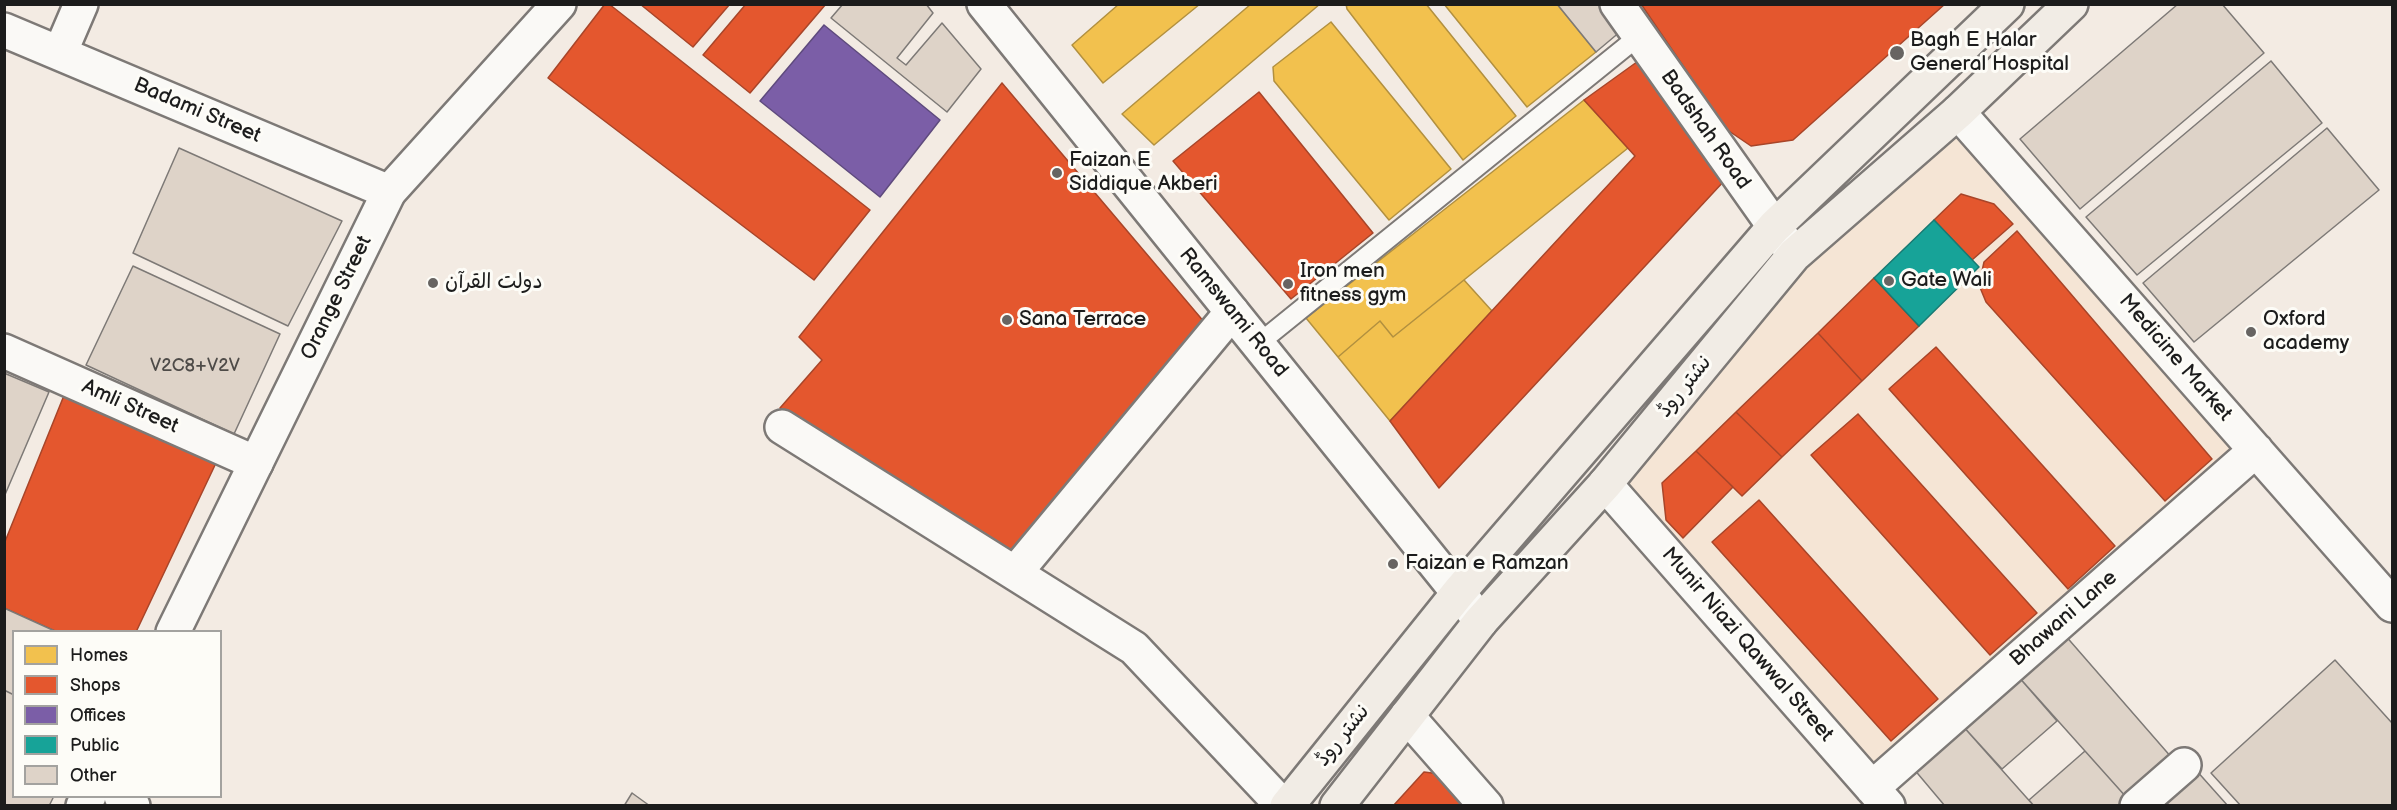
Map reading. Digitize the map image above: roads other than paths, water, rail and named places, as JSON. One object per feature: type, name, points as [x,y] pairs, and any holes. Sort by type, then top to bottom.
[{"type":"main road","name":"نشتر روڈ","points":[[1285,806],[1458,592],[1774,227],[2007,4]]},
{"type":"main road","name":"نشتر روڈ","points":[[1337,806],[1481,621],[1605,484],[1794,255],[1958,112],[2071,4]]},
{"type":"street","points":[[60,53],[81,4]]},
{"type":"street","name":"Orange Street","points":[[174,630],[389,192],[559,4]]},
{"type":"street","name":"Ramswami Road","points":[[984,4],[1481,621]]},
{"type":"street","name":"Badshah Road","points":[[1617,4],[1794,255]]},
{"type":"street","name":"Badami Street","points":[[4,30],[389,192]]},
{"type":"street","name":"Medicine Market","points":[[1958,112],[2392,605]]},
{"type":"street","points":[[1015,573],[1233,312]]},
{"type":"street","name":"Amli Street","points":[[4,351],[256,463]]},
{"type":"street","points":[[782,427],[1134,648],[1285,806]]},
{"type":"street","name":"Bhawani Lane","points":[[1880,797],[2256,450]]},
{"type":"street","name":"Munir Niazi Qawwal Street","points":[[1605,484],[1880,797]]},
{"type":"street","points":[[1407,716],[1486,806]]},
{"type":"street","points":[[2137,806],[2184,765]]},
{"type":"lane","points":[[1258,344],[1639,36]]},
{"type":"place","name":"Bagh E Halar General Hospital","points":[[1897,53]]},
{"type":"place","name":"Faizan E Siddique Akberi","points":[[1057,173]]},
{"type":"place","name":"Gate Wali","points":[[1889,281]]},
{"type":"place","name":"دولت القرآن","points":[[433,283]]},
{"type":"place","name":"Iron men fitness gym","points":[[1288,284]]},
{"type":"place","name":"Sana Terrace","points":[[1007,320]]},
{"type":"place","name":"Oxford academy","points":[[2251,332]]},
{"type":"place","name":"Faizan e Ramzan","points":[[1393,564]]}]
